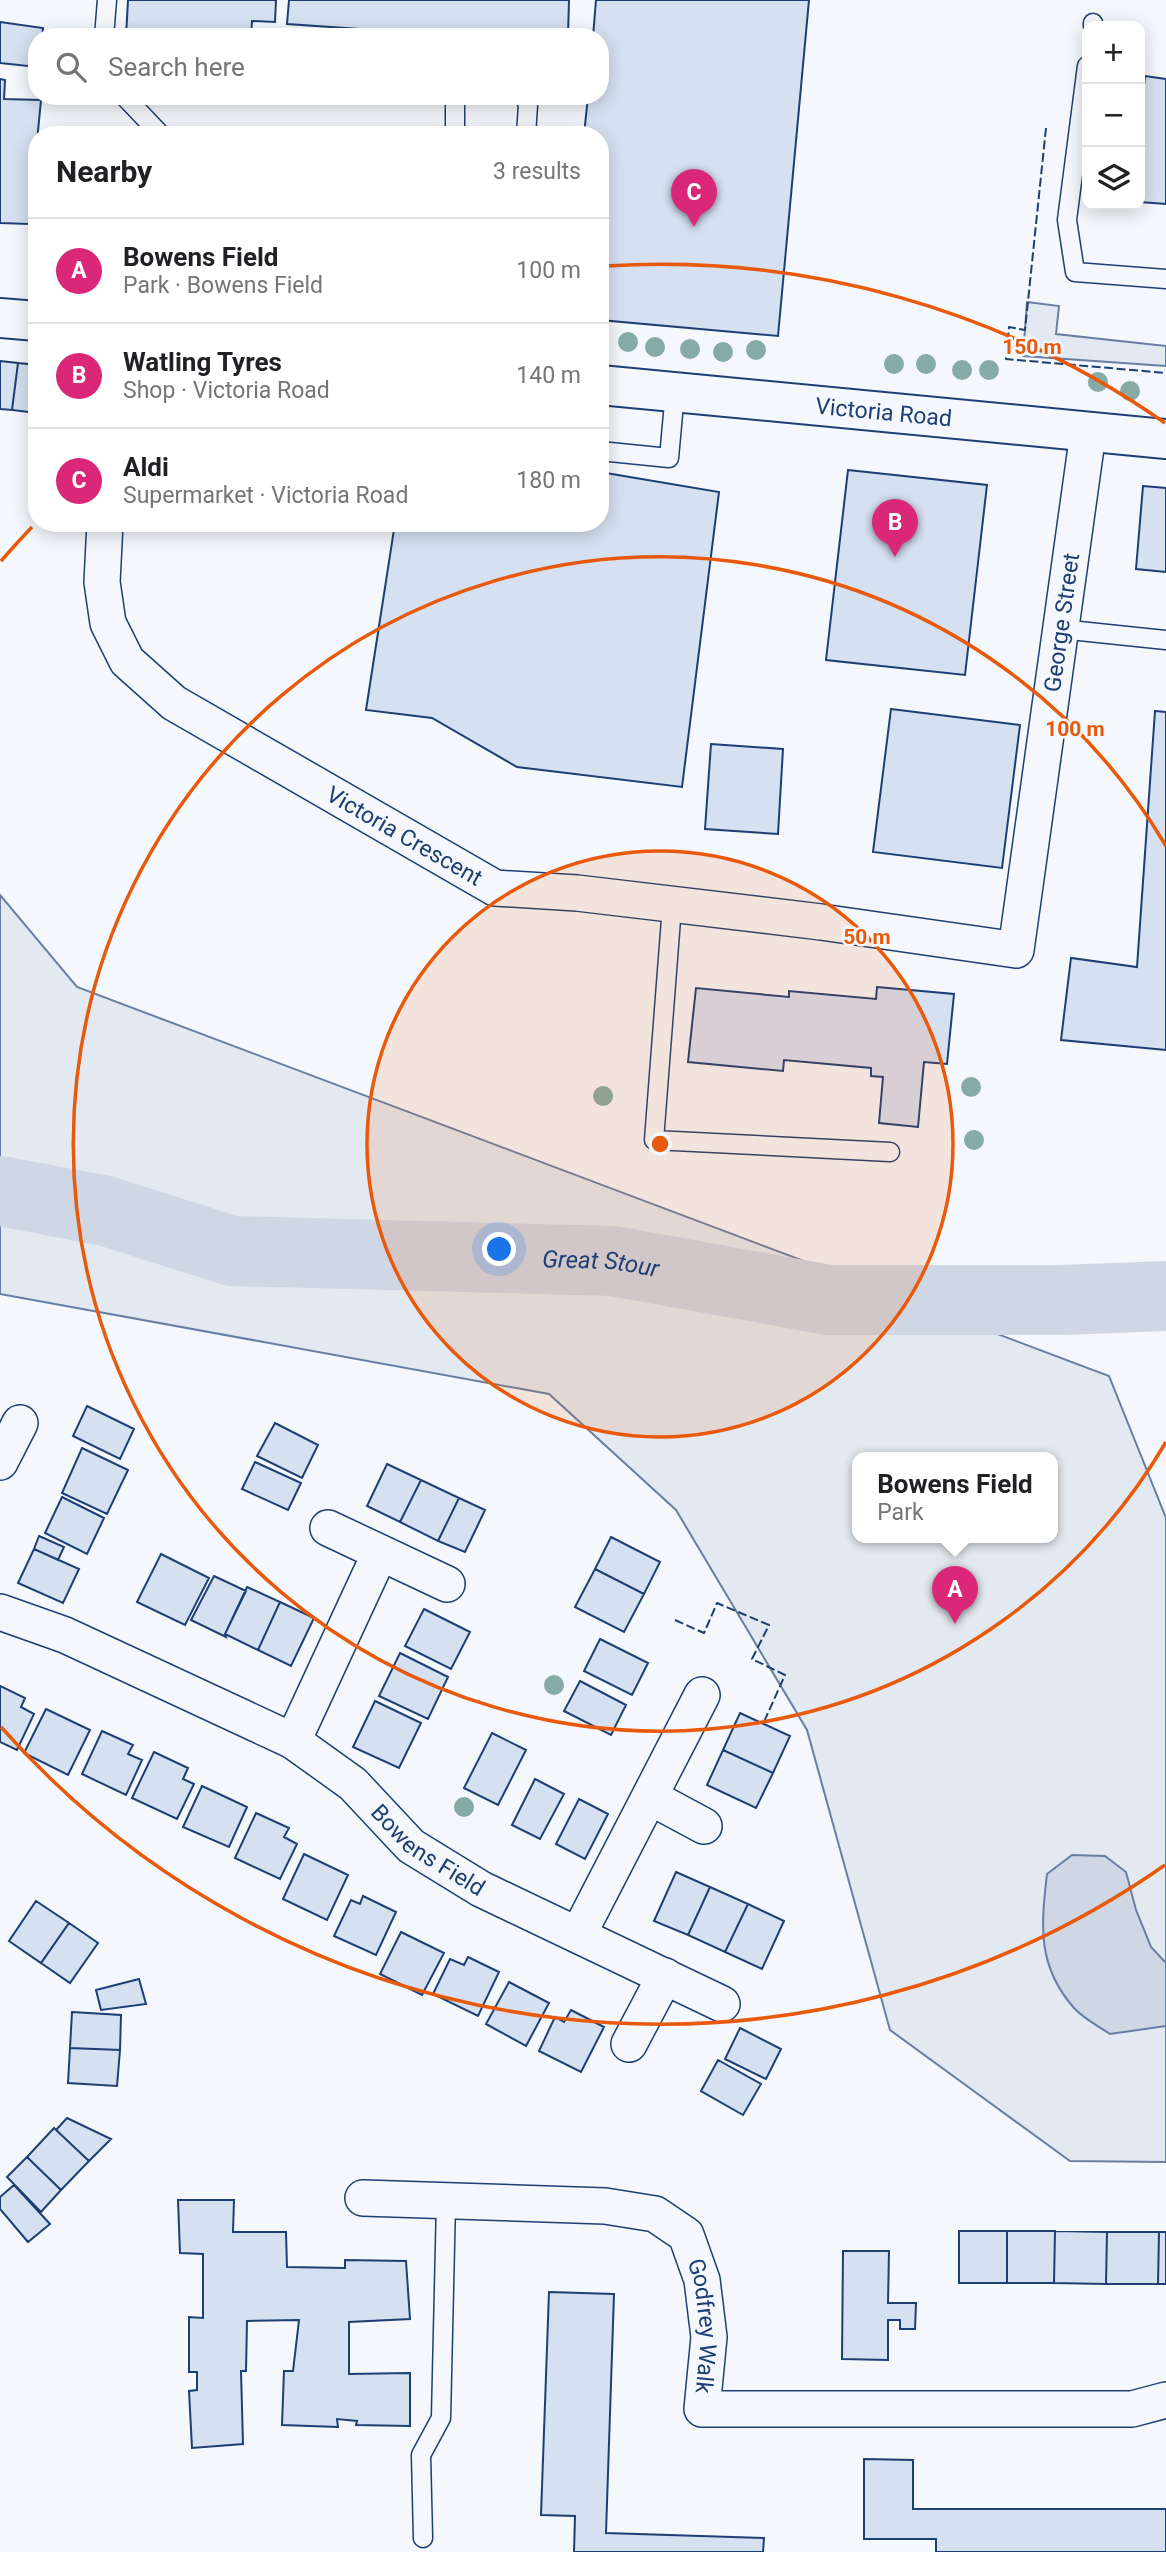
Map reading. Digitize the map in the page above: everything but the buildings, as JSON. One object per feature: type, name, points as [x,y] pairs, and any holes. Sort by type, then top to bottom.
[{"type":"street","points":[[0,318],[28,320]]},
{"type":"street","name":"Victoria Road","points":[[609,386],[1166,439]]},
{"type":"street","name":"George Street","points":[[1021,898],[1088,433]]},
{"type":"street","name":"Victoria Crescent","points":[[105,532],[102,582],[108,623],[127,661],[174,703],[495,888],[577,893],[821,922],[1016,950],[1021,898]]},
{"type":"street","points":[[0,1462],[20,1423]]},
{"type":"street","points":[[328,1528],[447,1584]]},
{"type":"street","points":[[293,1741],[380,1553]]},
{"type":"street","name":"Bowens Field","points":[[0,1612],[65,1635],[293,1741],[353,1784],[411,1846],[481,1889],[722,2004]]},
{"type":"street","points":[[578,1935],[702,1695]]},
{"type":"street","points":[[650,1797],[704,1826]]},
{"type":"street","points":[[629,2044],[665,1976]]},
{"type":"street","name":"Godfrey Walk","points":[[363,2198],[605,2206],[655,2214],[686,2235],[702,2280],[709,2337],[702,2409],[1132,2409],[1166,2400]]},
{"type":"lane","points":[[105,28],[107,0]]},
{"type":"lane","points":[[1085,84],[1067,220],[1074,272],[1166,279]]},
{"type":"lane","points":[[133,105],[152,126]]},
{"type":"lane","points":[[455,105],[455,126]]},
{"type":"lane","points":[[527,126],[528,105]]},
{"type":"lane","points":[[609,452],[669,458],[675,392]]},
{"type":"lane","points":[[1060,629],[1166,640]]},
{"type":"lane","points":[[672,906],[654,1140],[890,1152]]},
{"type":"lane","points":[[423,2538],[421,2455],[441,2418],[446,2202]]},
{"type":"shaded area","points":[[1027,302],[1059,306],[1056,334],[1166,346],[1166,366],[1023,356]]},
{"type":"shaded area","points":[[0,895],[77,987],[1109,1376],[1166,1518],[1166,2162],[1070,2161],[890,2030],[807,1730],[676,1510],[549,1394],[0,1294]]},
{"type":"shaded area","points":[[1072,1855],[1105,1856],[1126,1872],[1136,1910],[1151,1947],[1166,1963],[1166,2026],[1110,2034],[1074,2008],[1053,1977],[1044,1945],[1043,1928],[1047,1874]]},
{"type":"waterway","name":"Great Stour","points":[[0,1191],[106,1211],[232,1251],[613,1261],[829,1300],[1062,1300],[1166,1296]]},
{"type":"fence","points":[[1046,128],[1025,330],[1009,327],[1006,359],[1166,373]]},
{"type":"fence","points":[[675,1620],[704,1633],[717,1603],[769,1625],[752,1659],[785,1675],[763,1724]]},
{"type":"place","name":"Aldi","points":[[694,227]]},
{"type":"place","name":"Watling Tyres","points":[[895,557]]},
{"type":"place","name":"Bowens Field","points":[[955,1624]]}]
